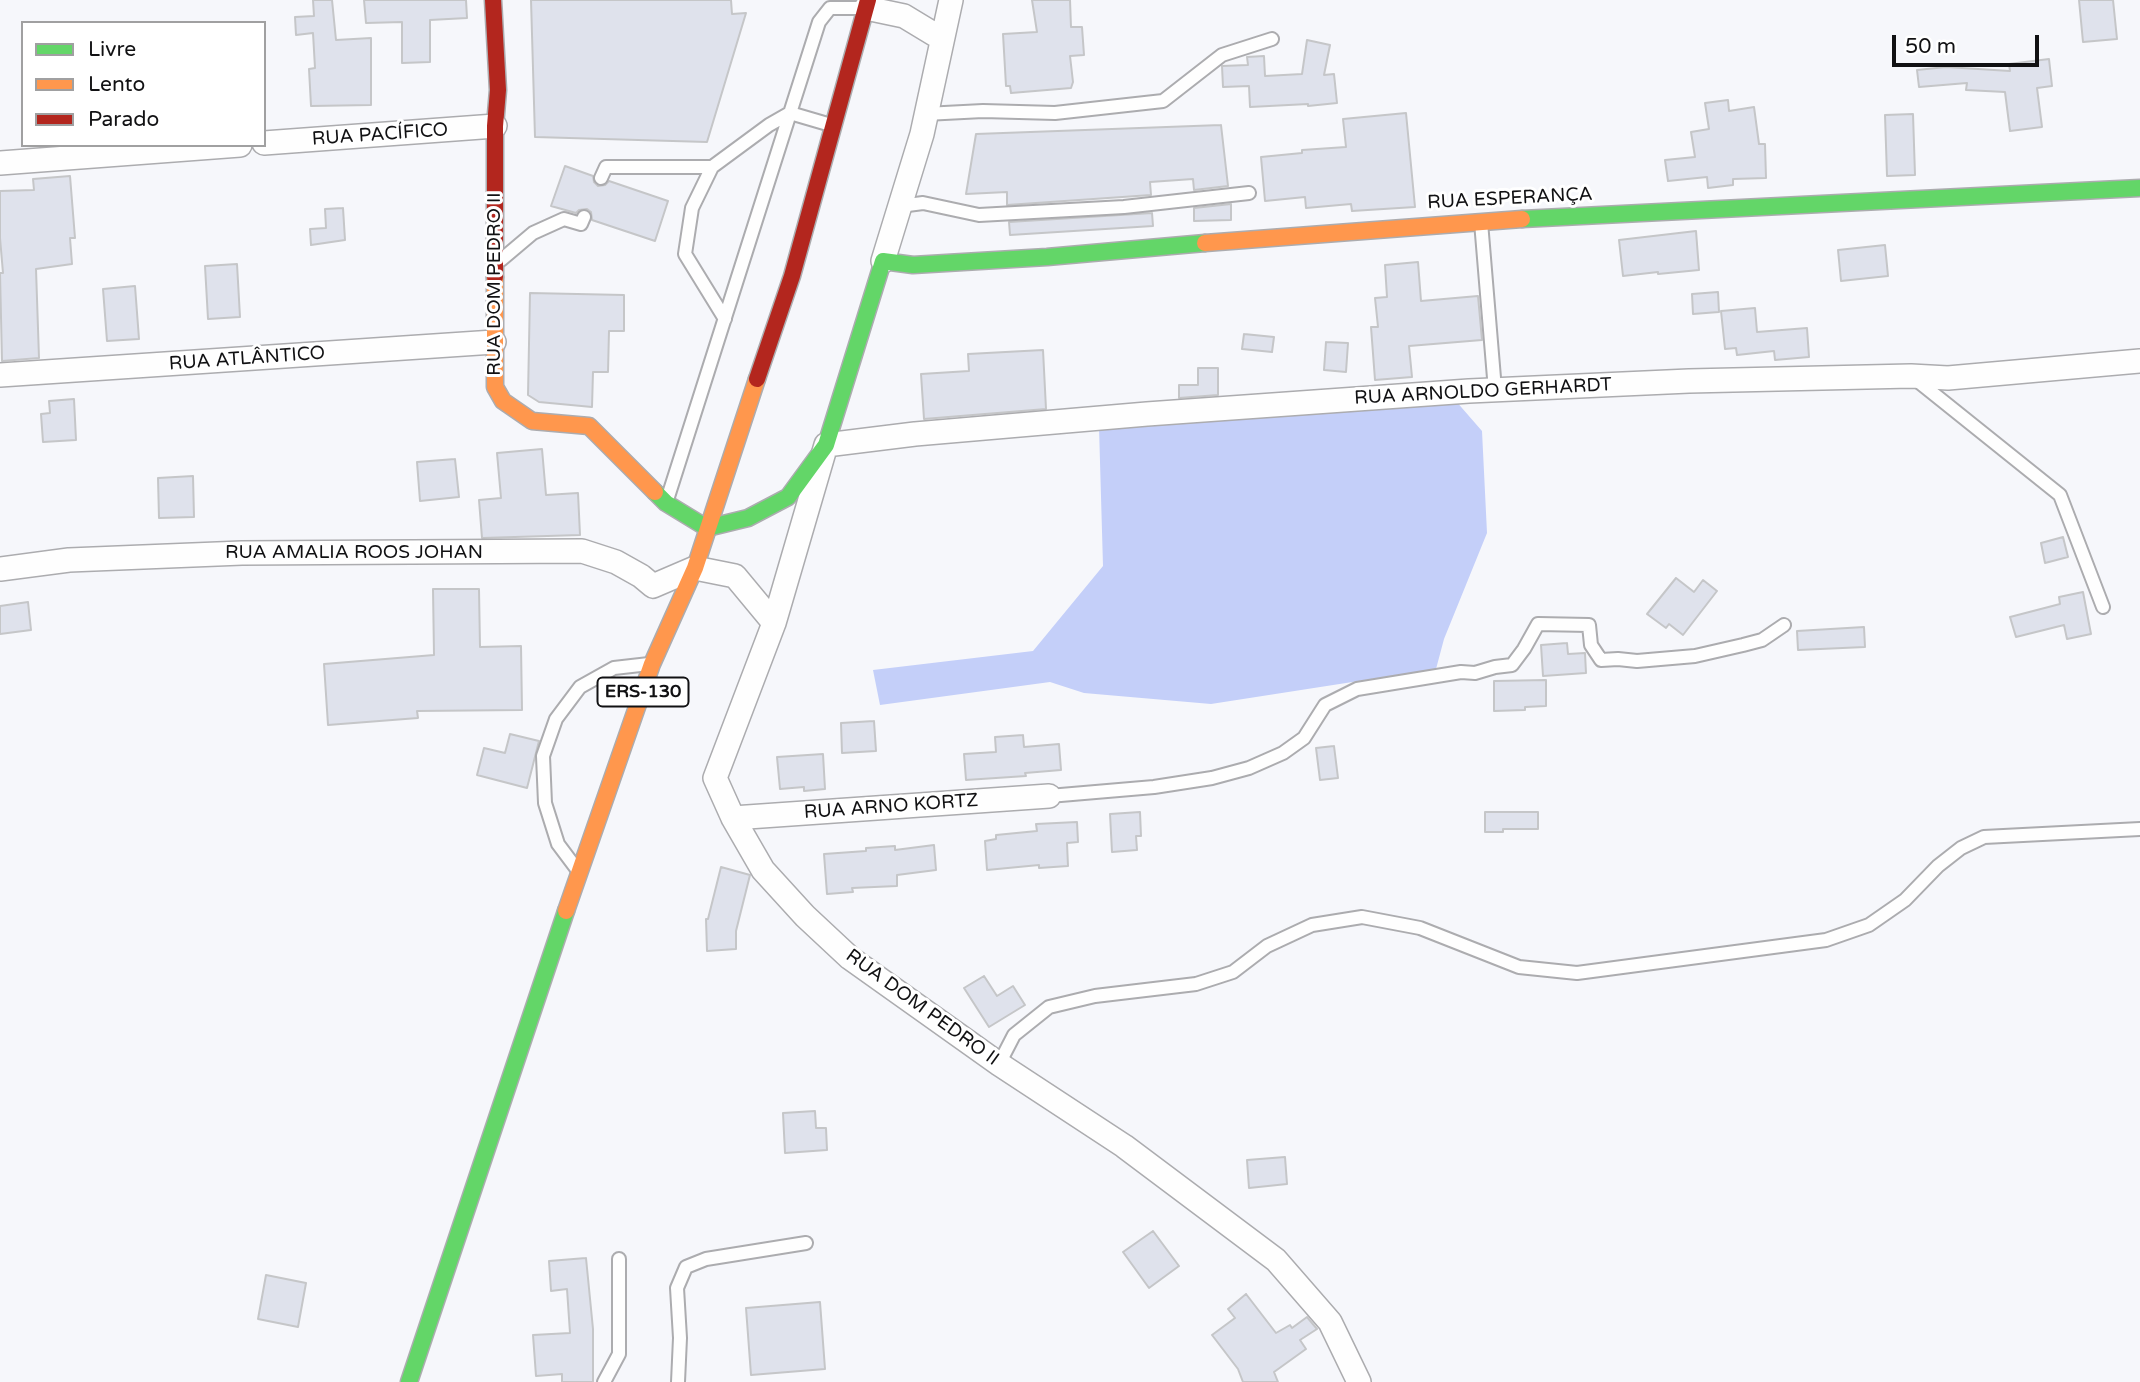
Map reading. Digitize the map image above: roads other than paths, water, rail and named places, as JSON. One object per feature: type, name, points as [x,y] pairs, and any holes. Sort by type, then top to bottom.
[{"type":"street","name":"RUA DOM PEDRO II","points":[[493,0],[498,90],[495,126],[495,387],[503,401],[532,421],[589,426],[666,503],[706,528]]},
{"type":"street","points":[[904,16],[931,9],[941,0]]},
{"type":"street","points":[[706,528],[748,518],[788,497],[826,445],[922,134],[951,0]]},
{"type":"street","points":[[867,4],[904,16],[942,39]]},
{"type":"street","name":"ERS-130","points":[[409,1382],[579,873],[652,664],[695,568],[706,528],[792,276],[867,4]]},
{"type":"street","name":"RUA PACÍFICO","points":[[266,144],[495,126]]},
{"type":"street","points":[[0,163],[213,147]]},
{"type":"street","name":"RUA ESPERANÇA","points":[[883,261],[913,265],[1047,257],[1481,221],[2140,188]]},
{"type":"street","name":"RUA ATLÂNTICO","points":[[0,375],[494,342]]},
{"type":"street","name":"RUA ARNOLDO GERHARDT","points":[[826,445],[915,434],[1147,414],[1494,390],[1689,381],[1911,376],[1948,378],[2140,362]]},
{"type":"street","name":"RUA DOM PEDRO II","points":[[826,445],[774,623],[715,778],[733,818],[763,870],[805,916],[850,958],[999,1064],[1124,1146],[1276,1261],[1330,1322],[1359,1382]]},
{"type":"street","name":"RUA AMALIA ROOS JOHAN","points":[[0,569],[69,560],[242,553],[582,551],[616,562],[653,586],[695,568]]},
{"type":"street","points":[[695,568],[735,576],[774,623]]},
{"type":"street","name":"RUA ARNO KORTZ","points":[[733,818],[1049,796]]},
{"type":"lane","points":[[666,503],[818,22],[830,8],[867,4]]},
{"type":"lane","points":[[925,114],[983,111],[1055,113],[1163,101],[1222,55],[1272,39]]},
{"type":"lane","points":[[725,319],[685,254],[692,208],[712,167],[790,113],[835,126]]},
{"type":"lane","points":[[601,178],[606,167],[712,167]]},
{"type":"lane","points":[[900,206],[923,204],[979,215],[1124,207],[1249,193]]},
{"type":"lane","points":[[495,265],[533,233],[564,219],[582,224],[584,217]]},
{"type":"lane","points":[[1481,221],[1494,390]]},
{"type":"lane","points":[[1911,376],[2060,495],[2103,607]]},
{"type":"lane","points":[[1049,796],[1154,787],[1212,778],[1250,768],[1283,753],[1304,737],[1325,705],[1357,689],[1461,672],[1475,673],[1512,665],[1538,624],[1589,625],[1591,645],[1601,660],[1637,661],[1695,656],[1743,645],[1762,640],[1784,625]]},
{"type":"lane","points":[[579,873],[558,844],[545,803],[543,756],[556,719],[580,687],[614,668],[652,664]]},
{"type":"lane","points":[[999,1064],[1014,1035],[1049,1007],[1095,996],[1196,984],[1233,972],[1267,946],[1312,925],[1362,916],[1420,928],[1518,967],[1577,973],[1826,940],[1869,925],[1905,900],[1938,866],[1961,848],[1984,838],[2140,829]]},
{"type":"lane","points":[[678,1382],[680,1338],[677,1288],[686,1267],[706,1259],[806,1244]]},
{"type":"lane","points":[[604,1382],[618,1354],[619,1259]]}]
